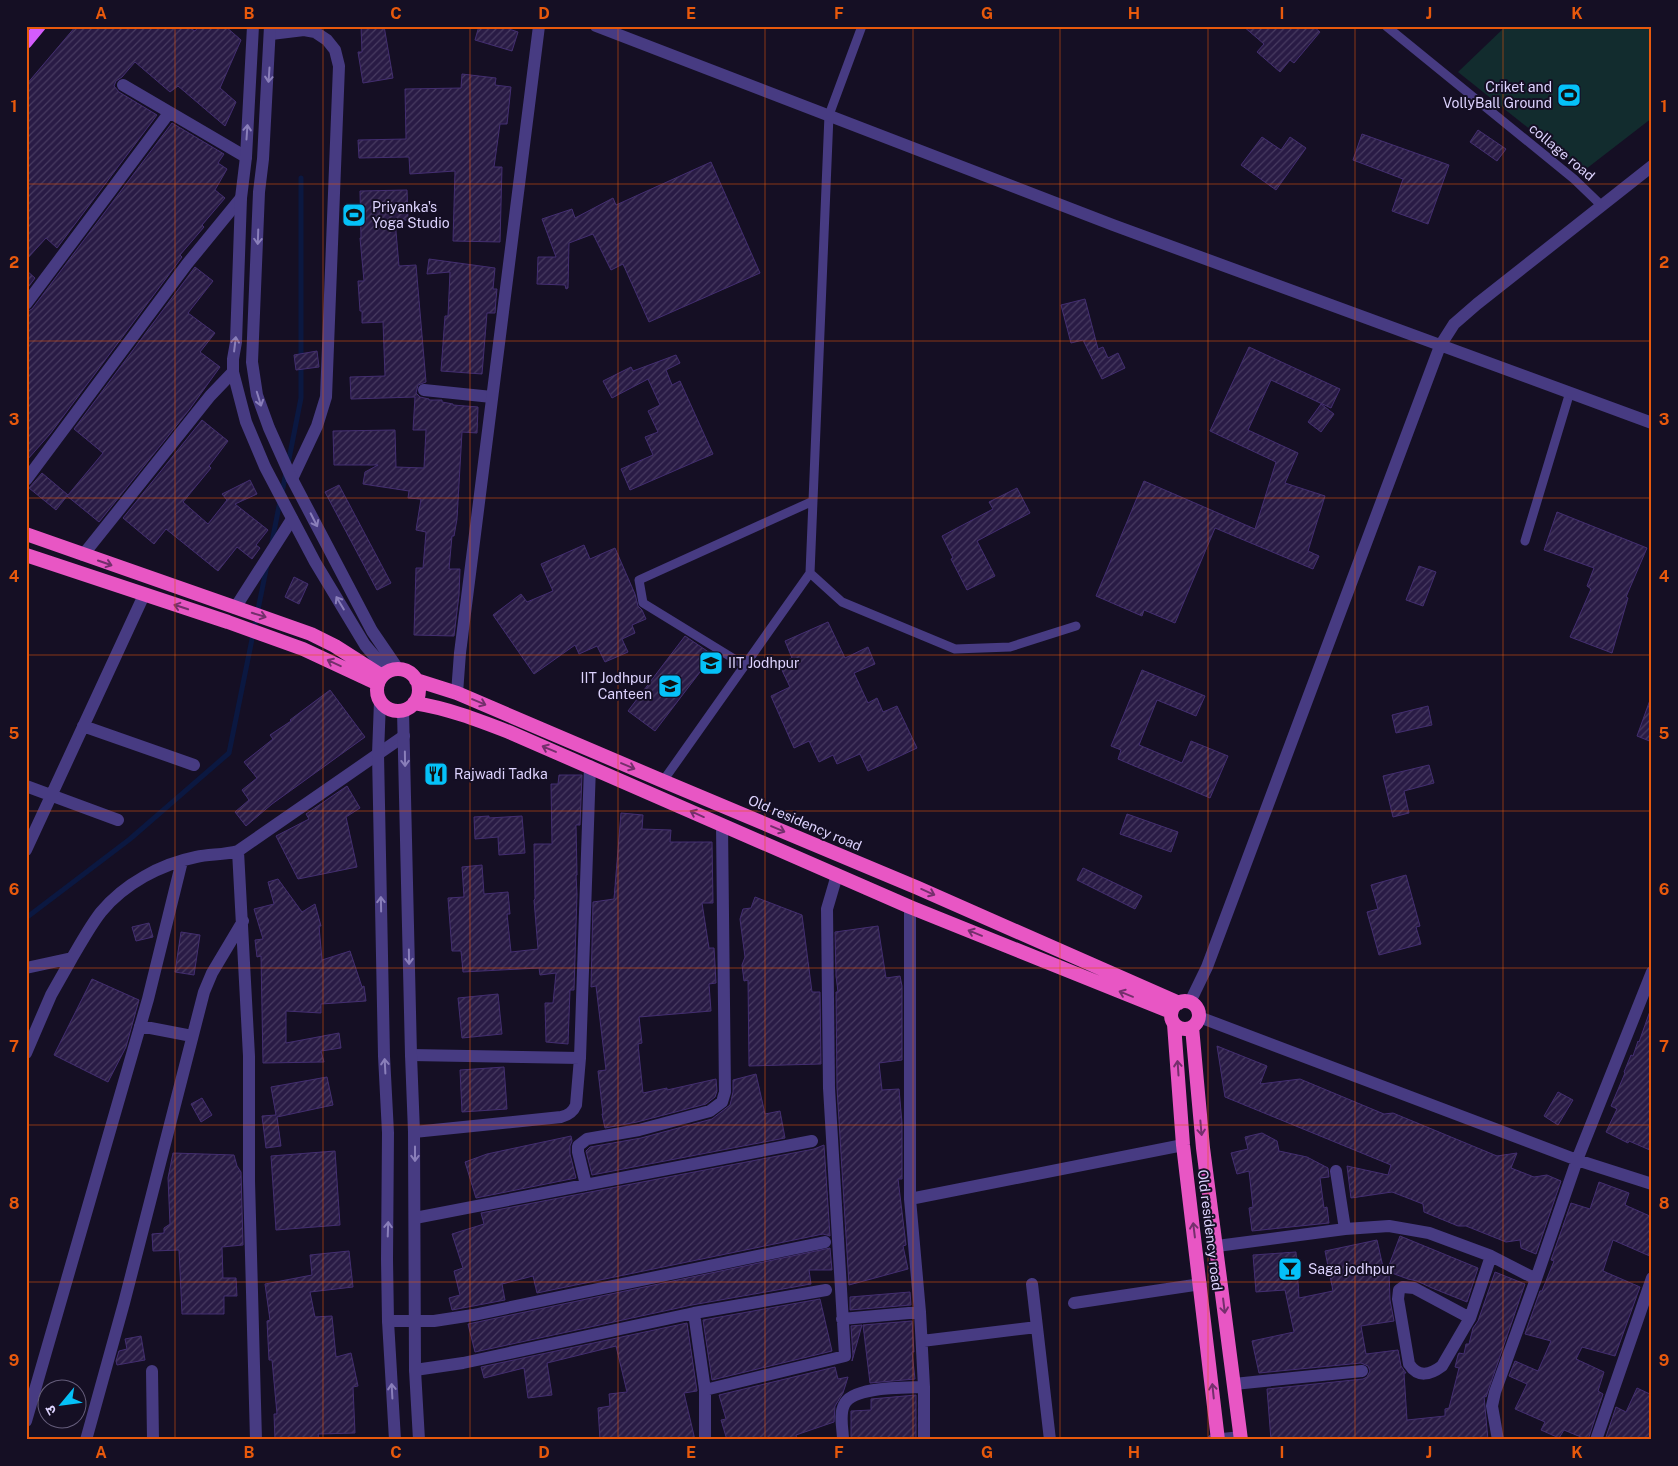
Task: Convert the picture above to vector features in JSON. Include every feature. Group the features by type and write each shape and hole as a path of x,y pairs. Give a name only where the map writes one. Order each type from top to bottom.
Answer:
{"highway":[{"path":"26,534 235,608 278,621 311,634 386,675"},
{"path":"26,555 303,649 386,675 405,670 412,674 419,688 418,696 408,707"},
{"path":"386,675 377,693 380,701 386,708 394,711 408,707 435,706 471,717 590,766 910,907 1179,1010 1195,1006 1198,1011 1195,1022 1186,1029 1180,1028 1179,1010"},
{"name":"Old residency road","path":"416,680 456,693 663,782 918,888 1179,1010 1183,1145 1218,1439"},
{"name":"Old residency road","path":"1195,1022 1203,1148 1241,1438"}],"main road":[{"path":"26,43 40,26"}],"street":[{"path":"253,26 246,157 241,198 236,342 233,372 246,422 276,489 365,645 386,675"},
{"path":"456,693 539,26"},
{"path":"596,26 1123,228 1652,423"},
{"path":"292,478 317,426 326,397 339,66 335,50 315,32 304,30 270,30 264,159 259,192 252,362 257,395 292,478 372,631 386,675"},
{"path":"123,85 246,157"},
{"path":"26,304 169,113"},
{"path":"1179,1010 1217,939 1440,346 1454,324 1477,304 1652,166"},
{"path":"26,480 187,264 241,198"},
{"path":"83,555 210,396 233,372"},
{"path":"424,390 492,397"},
{"path":"235,608 292,519"},
{"path":"26,850 144,595"},
{"path":"380,701 378,754 384,1056 388,1133 388,1321 395,1440"},
{"path":"408,707 404,736 414,1132 415,1370 418,1440"},
{"path":"83,726 194,765"},
{"path":"26,1053 51,995 72,958 100,913 118,894 170,864 197,856 234,852 289,818 404,736"},
{"path":"414,1132 567,1116 574,1111 580,1058 590,766"},
{"path":"26,786 118,820"},
{"path":"586,1185 578,1152 578,1146 581,1142 587,1139 639,1130 710,1111 722,1102 725,1092 722,824"},
{"path":"234,852 243,920 249,1056 249,1181 256,1440"},
{"path":"26,1421 144,1027 182,861"},
{"path":"705,1390 846,1356 842,1319 829,1088 827,909 837,875"},
{"path":"910,907 910,1199 922,1341 924,1440"},
{"path":"86,1440 124,1303 187,1036 212,973 243,920"},
{"path":"26,968 72,958"},
{"path":"1498,1440 1492,1406 1495,1392 1577,1160 1652,972"},
{"path":"1195,1022 1220,1027 1577,1160 1652,1184"},
{"path":"144,1027 187,1036"},
{"path":"411,1055 580,1058"},
{"path":"415,1218 812,1141"},
{"path":"910,1199 1183,1145"},
{"path":"1336,1171 1345,1229"},
{"path":"1217,1246 1345,1229 1388,1226 1429,1233 1491,1256 1536,1279"},
{"path":"388,1321 415,1321 473,1315 825,1242"},
{"path":"1470,1318 1414,1288 1403,1287 1399,1290 1398,1299 1409,1364 1413,1370 1424,1374 1442,1366 1470,1318 1491,1256"},
{"path":"1596,1440 1652,1278"},
{"path":"1032,1284 1050,1440"},
{"path":"1074,1303 1201,1284"},
{"path":"415,1370 463,1363 694,1313 826,1290"},
{"path":"842,1319 920,1312"},
{"path":"694,1313 705,1390 705,1440"},
{"path":"922,1341 1036,1327"},
{"path":"152,1371 153,1440"},
{"path":"1234,1384 1362,1371"},
{"path":"843,1440 842,1416 843,1407 847,1400 863,1392 924,1387"},
{"path":"1213,1440 1241,1438"}],"lane":[{"path":"663,782 810,573 829,115 862,26"},
{"name":"collage road","path":"1386,26 1574,179 1602,206"},
{"path":"1526,541 1570,392"},
{"path":"744,665 643,603 639,580 813,501"},
{"path":"810,573 842,602 955,649 1010,647 1076,626"}],"green space":[{"name":"Criket and VollyBall Ground","path":"1506,26 1652,26 1652,118 1586,169 1576,166 1458,72"}],"building":[{"path":"76,26 186,26 195,31 199,26 225,26 241,40 220,88 236,102 225,126 178,86 170,92 135,62 116,81 114,86 119,92 157,115 57,248 46,238 26,260 26,85"},
{"path":"361,26 384,26 393,78 363,83 358,52 362,52"},
{"path":"479,26 500,26 518,32 512,51 475,40"},
{"path":"1243,26 1313,26 1320,32 1294,63 1290,60 1280,72 1257,52 1264,44"},
{"path":"462,74 496,78 495,85 511,87 507,124 500,124 494,167 502,167 500,242 453,241 455,171 410,174 409,157 359,158 358,140 406,139 405,89 461,88"},
{"path":"172,123 224,154 218,163 227,169 215,190 225,198 202,225 204,227 180,255 182,257 50,434 27,460 29,462 26,466 26,312 32,309"},
{"path":"1478,130 1506,149 1497,161 1470,142"},
{"path":"1362,134 1449,165 1428,224 1392,211 1403,179 1353,160"},
{"path":"1262,137 1281,150 1290,137 1306,148 1276,190 1241,165"},
{"path":"711,162 760,273 649,322 623,264 611,270 593,234 569,243 568,288 566,289 565,285 537,284 538,257 556,257 542,219 572,209 575,218 613,198 616,205"},
{"path":"407,190 408,220 395,220 399,266 416,265 426,382 418,385 416,393 420,397 429,400 442,400 442,402 453,405 478,407 477,433 462,432 457,519 454,536 452,536 449,569 460,569 454,636 414,635 416,568 423,568 426,532 416,530 421,499 408,498 409,491 363,484 365,472 378,465 334,465 333,431 395,430 396,467 424,468 426,430 413,430 415,397 351,399 350,377 385,376 383,322 362,323 362,311 360,311 358,281 364,281 360,238 360,191"},
{"path":"429,259 495,268 493,289 497,289 495,313 487,313 482,374 441,371 445,316 448,316 450,272 427,274"},
{"path":"195,267 213,281 188,313 215,333 200,352 220,367 189,410 99,522 67,496 56,510 29,488 42,473 68,495 103,453 74,429"},
{"path":"26,270 35,278 26,290"},
{"path":"1085,299 1098,349 1103,347 1108,358 1118,353 1125,368 1102,379 1083,340 1071,343 1061,305"},
{"path":"1249,347 1340,389 1331,408 1271,380 1248,430 1298,453 1285,483 1325,496 1308,551 1319,556 1313,569 1215,528 1175,623 1144,610 1142,616 1096,596 1144,481 1255,529 1276,462 1210,431"},
{"path":"317,351 319,367 296,370 294,355"},
{"path":"676,355 680,363 666,370 672,385 680,381 713,454 630,490 621,469 653,455 645,437 658,432 648,411 660,405 648,379 612,398 603,381 631,367 633,371"},
{"path":"1321,404 1334,414 1321,432 1308,422"},
{"path":"202,420 228,441 209,466 211,468 183,502 208,524 227,500 222,494 250,480 257,494 235,504 268,530 256,545 260,548 252,559 237,547 218,571 166,529 154,544 123,518"},
{"path":"339,485 391,583 377,590 325,492"},
{"path":"1017,488 1030,513 977,541 995,576 967,590 942,536 993,509 989,502"},
{"path":"1557,512 1647,548 1626,597 1628,598 1612,653 1570,637 1591,589 1587,586 1594,568 1544,550"},
{"path":"584,545 590,559 615,548 635,594 638,606 646,619 632,625 635,633 622,639 628,652 605,662 597,646 579,654 575,645 534,674 493,615 521,594 527,602 553,591 541,564"},
{"path":"1419,566 1436,572 1423,606 1406,600"},
{"path":"294,577 308,584 299,604 285,597"},
{"path":"828,622 845,658 868,647 875,664 854,673 868,703 877,698 883,712 897,706 917,748 868,771 860,754 837,764 833,755 819,762 809,741 794,748 771,696 790,687 779,664 792,658 785,641"},
{"path":"685,636 713,655 655,731 628,711"},
{"path":"1142,670 1205,696 1196,716 1157,700 1139,745 1182,763 1191,741 1228,756 1210,798 1118,759 1121,750 1111,746"},
{"path":"330,690 365,737 272,804 246,826 235,812 249,800 242,790 257,778 244,762 273,739 270,735"},
{"path":"1650,700 1652,701 1652,742 1637,736"},
{"path":"1428,706 1432,725 1396,733 1392,715"},
{"path":"1429,765 1434,783 1404,791 1409,813 1393,817 1383,776"},
{"path":"559,775 582,775 580,825 576,825 577,894 574,990 570,990 568,1044 546,1042 545,1003 553,1003 556,973 540,975 539,968 463,972 461,951 452,951 448,898 464,897 462,867 482,865 484,894 508,892 510,914 507,914 511,952 538,949 534,900 534,844 552,844 551,784 558,784"},
{"path":"347,786 360,808 346,817 357,867 298,879 276,836 309,819 306,814"},
{"path":"621,813 643,815 642,829 671,830 670,842 712,842 713,903 702,903 709,948 714,948 716,983 709,984 711,1011 639,1017 642,1043 638,1044 643,1093 667,1088 667,1090 716,1079 717,1091 715,1097 706,1104 637,1122 605,1128 598,1071 606,1070 596,986 591,987 593,902 614,899"},
{"path":"1127,814 1178,832 1171,852 1120,834"},
{"path":"489,816 489,818 522,816 525,853 499,855 498,837 475,839 474,817"},
{"path":"1083,868 1142,896 1135,909 1077,880"},
{"path":"1406,875 1420,926 1416,927 1421,944 1379,955 1367,912 1378,909 1371,885"},
{"path":"278,879 302,912 315,904 321,926 319,926 322,960 350,951 362,987 364,986 366,1001 321,1004 321,1013 286,1011 286,1043 339,1033 341,1048 321,1051 324,1062 263,1063 261,956 257,957 255,940 263,939 254,909 274,904 268,882"},
{"path":"755,897 802,915 812,992 820,992 821,1064 749,1066 748,980 744,981 742,965 745,957 740,919 743,909 751,908"},
{"path":"149,923 153,937 136,941 132,927"},
{"path":"878,926 886,978 900,976 902,986 902,1060 879,1063 882,1090 899,1089 902,1123 902,1179 898,1179 906,1245 903,1246 908,1269 849,1285 837,1088 836,992 838,992 835,932"},
{"path":"181,932 200,935 194,975 175,972"},
{"path":"92,979 139,1000 126,1047 108,1082 54,1055"},
{"path":"498,994 502,1034 462,1038 458,998"},
{"path":"1650,1011 1652,1011 1652,1151 1629,1141 1628,1143 1606,1132 1617,1109 1611,1106 1631,1055 1633,1056 1639,1042"},
{"path":"1217,1046 1267,1066 1260,1084 1300,1079 1384,1114 1393,1113 1497,1156 1517,1153 1511,1168 1534,1177 1547,1175 1561,1181 1536,1254 1521,1248 1520,1240 1506,1242 1466,1226 1458,1226 1424,1212 1423,1204 1392,1192 1351,1198 1347,1166 1388,1175 1391,1165 1225,1097"},
{"path":"504,1067 507,1109 462,1112 460,1070"},
{"path":"756,1074 765,1114 780,1111 785,1138 592,1175 586,1151 590,1147 641,1138 712,1119 730,1105 733,1080"},
{"path":"327,1077 333,1105 277,1117 281,1146 266,1148 262,1116 276,1115 271,1087"},
{"path":"1558,1092 1573,1100 1558,1125 1544,1116"},
{"path":"202,1098 212,1115 201,1122 191,1104"},
{"path":"1262,1133 1277,1141 1279,1151 1307,1157 1328,1168 1329,1177 1320,1178 1324,1208 1327,1207 1329,1223 1252,1231 1249,1208 1253,1207 1249,1171 1237,1174 1231,1153 1248,1149 1245,1137"},
{"path":"571,1136 570,1154 576,1178 476,1198 465,1162 487,1154"},
{"path":"824,1145 830,1236 823,1234 537,1293 533,1276 502,1284 505,1300 452,1310 449,1298 460,1295 454,1271 463,1268 452,1234 484,1224 481,1213 814,1149"},
{"path":"335,1151 340,1225 276,1230 271,1156"},
{"path":"173,1153 234,1155 241,1172 243,1245 222,1247 223,1278 236,1278 237,1296 224,1296 224,1314 182,1314 179,1250 153,1251 152,1234 164,1233 164,1228 170,1224 168,1178"},
{"path":"1599,1182 1629,1193 1625,1205 1652,1217 1652,1257 1613,1240 1603,1271 1640,1287 1615,1356 1582,1347 1576,1359 1604,1372 1598,1391 1603,1394 1588,1440 1564,1430 1559,1438 1541,1430 1545,1422 1515,1409 1527,1384 1509,1376 1515,1361 1538,1371 1551,1341 1525,1334 1540,1291 1542,1291 1554,1261 1551,1260 1571,1203 1590,1209"},
{"path":"1400,1236 1478,1268 1467,1302 1417,1281 1389,1272 1390,1300 1394,1321 1361,1326 1366,1354 1398,1350 1401,1366 1406,1373 1404,1373 1407,1420 1445,1416 1445,1409 1449,1408 1459,1368 1455,1367 1458,1355 1459,1353 1464,1354 1466,1344 1469,1344 1473,1328 1478,1321 1495,1272 1525,1284 1486,1397 1484,1396 1488,1440 1271,1440 1267,1389 1363,1379 1367,1377 1370,1371 1368,1366 1361,1363 1259,1373 1252,1341 1294,1332 1285,1290 1256,1292 1253,1255 1296,1252 1299,1298 1333,1291 1325,1251 1377,1240 1385,1276"},
{"path":"830,1248 832,1270 809,1270 811,1284 692,1305 475,1352 468,1324"},
{"path":"349,1251 353,1287 310,1292 315,1317 332,1316 336,1357 351,1353 358,1386 353,1387 355,1433 318,1434 319,1438 275,1440 274,1414 277,1414 272,1360 269,1360 267,1321 270,1320 265,1284 312,1275 310,1255"},
{"path":"910,1292 911,1305 850,1310 850,1297"},
{"path":"820,1299 832,1351 712,1380 703,1320"},
{"path":"912,1321 914,1352 912,1352 915,1379 870,1383 863,1325"},
{"path":"687,1323 697,1391 684,1393 695,1440 600,1440 598,1408 610,1406 609,1394 627,1392 616,1346 547,1363 552,1395 528,1398 524,1368 484,1378 481,1367"},
{"path":"862,1325 852,1361 851,1326"},
{"path":"141,1336 145,1360 117,1365 116,1361 119,1351 127,1349 125,1339"},
{"path":"835,1367 838,1379 848,1377 843,1393 835,1406 834,1422 796,1435 797,1440 727,1440 721,1420 726,1419 719,1395"},
{"path":"1637,1388 1652,1395 1652,1440 1605,1440 1616,1407 1626,1412"},
{"path":"916,1395 916,1440 851,1440 851,1411 871,1410 871,1399"}],"waterway":[{"path":"288,464 301,398 301,178"},
{"path":"282,493 286,472"},
{"path":"272,542 280,501"},
{"path":"26,918 130,839 229,753 267,565"}],"place":[{"name":"Criket and VollyBall Ground","path":"1569,95"},
{"name":"Priyanka's Yoga Studio","path":"354,215"},
{"name":"IIT Jodhpur","path":"711,663"},
{"name":"IIT Jodhpur Canteen","path":"670,686"},
{"name":"Rajwadi Tadka","path":"436,774"},
{"name":"Saga jodhpur","path":"1290,1269"}]}
